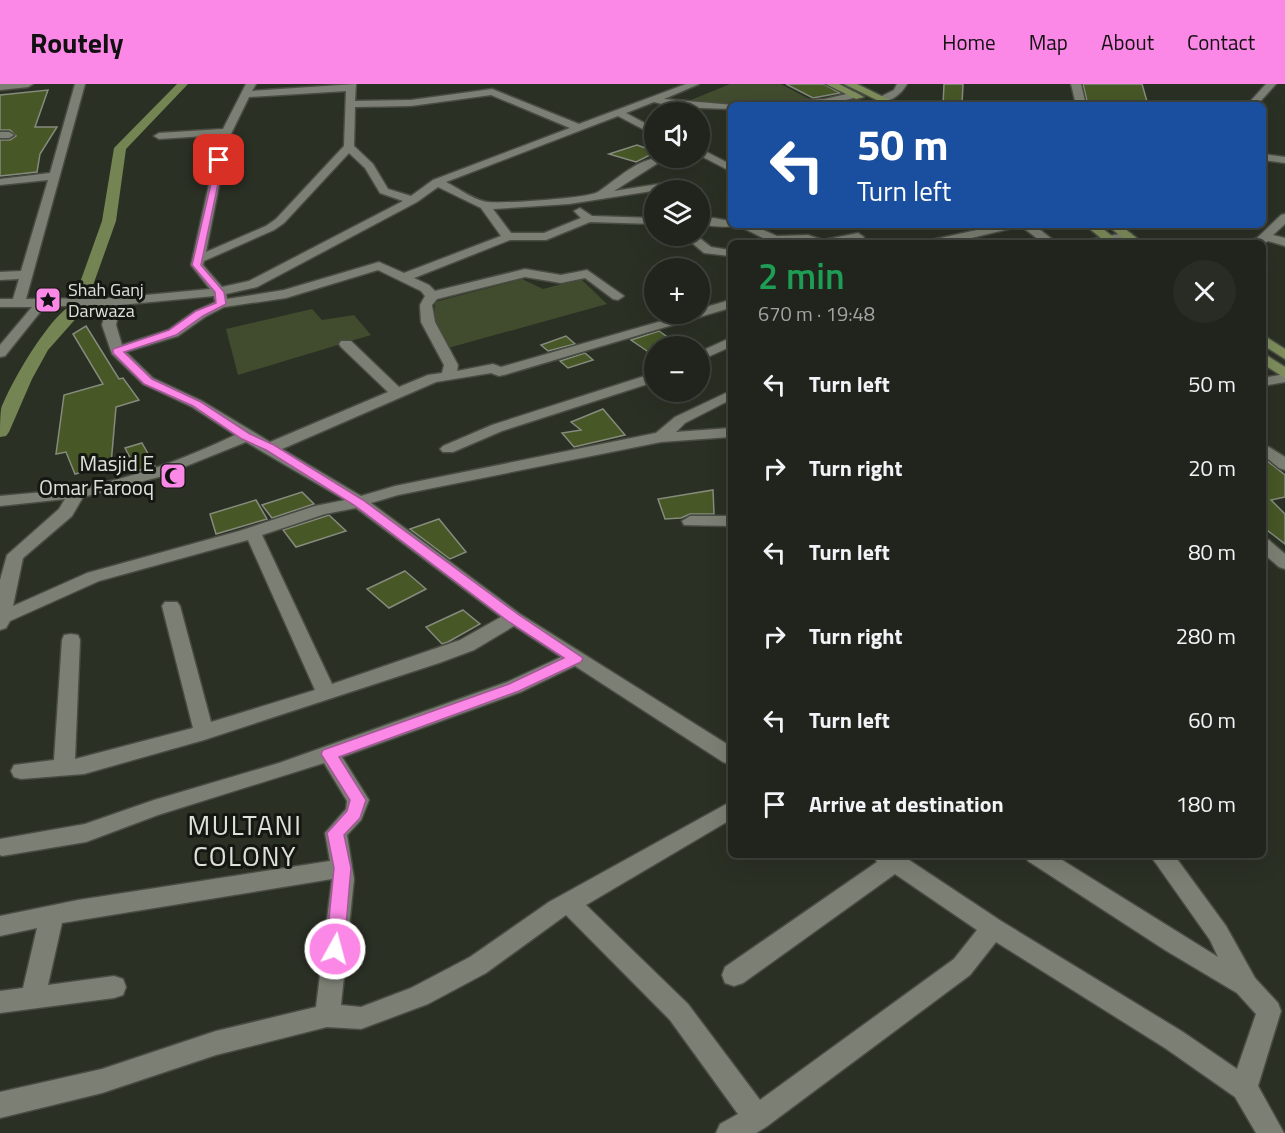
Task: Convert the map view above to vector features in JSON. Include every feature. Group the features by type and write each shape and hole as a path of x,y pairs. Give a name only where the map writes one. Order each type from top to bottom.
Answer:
{"main road":[{"path":"831,84 855,95 880,102"},
{"path":"849,84 880,102"},
{"path":"1095,228 1111,240"},
{"path":"1117,228 1132,240"},
{"path":"1266,341 1285,356"},
{"path":"1266,360 1285,376"}],"street":[{"path":"0,87 28,84"},
{"path":"19,302 80,84"},
{"path":"220,298 196,265 227,132 251,84"},
{"path":"117,351 173,333 220,298 253,284 413,200 437,182 694,84"},
{"path":"880,102 897,92 902,84"},
{"path":"1076,84 1080,102"},
{"path":"1255,102 1271,84"},
{"path":"199,259 270,228 280,221 349,147 350,86 244,94"},
{"path":"351,104 411,103 492,92 577,127"},
{"path":"825,102 855,95"},
{"path":"652,99 674,104 728,106"},
{"path":"617,112 644,127"},
{"path":"159,136 227,132"},
{"path":"349,147 369,166 384,191 413,200"},
{"path":"710,157 728,167"},
{"path":"1266,157 1285,160"},
{"path":"599,196 644,165"},
{"path":"0,182 54,176"},
{"path":"437,182 485,206 508,237"},
{"path":"485,206 569,201 644,189"},
{"path":"569,201 589,219"},
{"path":"1266,218 1282,220"},
{"path":"405,277 508,237 546,236 589,219 644,221"},
{"path":"1262,240 1282,220"},
{"path":"710,221 728,224"},
{"path":"749,228 775,240 811,240"},
{"path":"957,228 968,236"},
{"path":"949,240 1003,228"},
{"path":"1030,228 1047,240"},
{"path":"837,240 857,235"},
{"path":"1265,237 1285,242"},
{"path":"703,246 708,250 728,253"},
{"path":"0,303 114,302 286,294 379,266 425,288 432,296"},
{"path":"449,375 451,365 428,322 426,305 432,296 530,273 561,279 587,274 618,296"},
{"path":"0,276 26,275"},
{"path":"0,352 34,314 42,301"},
{"path":"114,302 109,325 117,351 148,381 197,404 246,436 359,502 514,618 728,755"},
{"path":"710,310 728,305"},
{"path":"270,448 434,378 493,368 499,372 662,324"},
{"path":"710,352 728,343"},
{"path":"346,344 397,393"},
{"path":"1266,381 1285,376"},
{"path":"448,449 497,428 598,397 644,380"},
{"path":"661,437 680,420 728,396"},
{"path":"1,621 93,577 394,491 661,437 728,433"},
{"path":"0,501 77,492 140,478 209,454 246,436"},
{"path":"1266,453 1269,452 1285,465"},
{"path":"1,621 12,564 16,555 66,512 77,492"},
{"path":"690,521 728,521"},
{"path":"254,532 326,692"},
{"path":"1266,547 1285,563"},
{"path":"171,606 204,733"},
{"path":"21,771 84,765 204,733 467,645 514,618"},
{"path":"64,768 71,640"},
{"path":"2,847 86,833 154,808 329,754 514,687 576,658"},
{"path":"327,1016 343,868 336,833 354,814 358,800 329,754"},
{"path":"0,1105 102,1081 216,1042 327,1016 361,1018 418,996 478,965 569,903 728,811"},
{"path":"1041,858 1163,937 1246,986 1277,1009 1244,1088"},
{"path":"1163,858 1218,933 1246,986"},
{"path":"734,975 889,859 1174,1040 1244,1088 1271,1133"},
{"path":"0,926 52,915 343,868"},
{"path":"569,903 679,1012 757,1118"},
{"path":"33,998 52,915"},
{"path":"729,1133 757,1118 962,967 993,927"},
{"path":"0,1002 114,987"}],"green space":[{"path":"730,84 781,84 813,101 728,102 686,102"},
{"path":"522,279 543,289 581,279 607,304 448,348 434,321 435,302"},
{"path":"312,309 322,320 354,315 371,335 238,375 226,329"}],"building":[{"path":"786,84 824,84 840,93 813,98"},
{"path":"944,84 963,84 962,102 943,102"},
{"path":"1083,84 1142,84 1147,102 1102,102 1087,101"},
{"path":"48,90 35,127 57,127 40,154 37,172 0,176 0,140 10,140 16,136 10,130 0,130 0,95"},
{"path":"637,145 644,147 644,158 636,162 609,154"},
{"path":"86,326 119,379 123,378 139,400 116,407 111,464 75,474 66,452 56,454 64,395 103,384 73,334"},
{"path":"659,331 666,336 644,336 644,349 631,340"},
{"path":"566,336 575,344 548,351 541,345"},
{"path":"585,353 593,360 568,368 560,361"},
{"path":"603,409 625,435 574,447 562,433 581,430 571,422"},
{"path":"142,443 155,466 137,471 125,448"},
{"path":"1266,460 1285,475 1285,497 1271,500 1285,514 1285,544 1266,529"},
{"path":"713,490 714,514 690,514 681,518 665,519 658,499"},
{"path":"302,492 314,504 272,518 262,505"},
{"path":"256,500 267,519 216,534 210,514"},
{"path":"329,515 346,531 296,547 283,530"},
{"path":"439,519 466,552 450,559 410,529"},
{"path":"405,571 426,589 389,608 367,589"},
{"path":"463,610 480,624 448,642 442,644 426,627"}],"waterway":[{"path":"84,291 109,221 120,148 183,84"},
{"path":"0,432 24,379 41,349 64,320 79,306"}],"place":[{"name":"Shah Ganj Darwaza","path":"48,300"},
{"name":"Masjid E Omar Farooq","path":"173,476"}],"district":[{"name":"MULTANI COLONY","path":"245,842"}],"route":[{"path":"219,160 196,265 219,292 221,304 200,314 173,333 117,351 148,381 197,404 246,436 359,502 514,618 576,658 514,687 420,723 329,754 358,800 354,814 336,833 343,879 335,949"}]}
